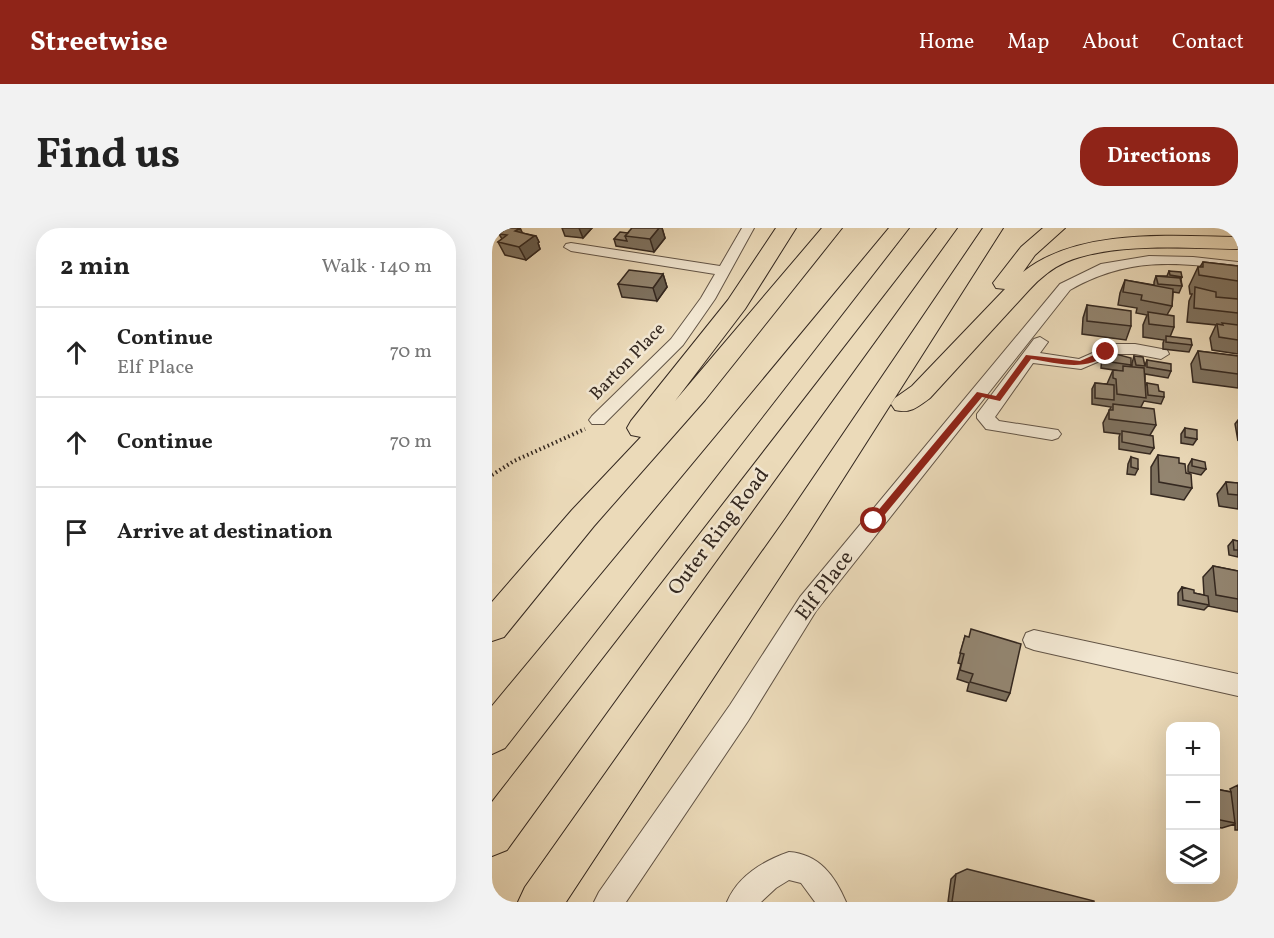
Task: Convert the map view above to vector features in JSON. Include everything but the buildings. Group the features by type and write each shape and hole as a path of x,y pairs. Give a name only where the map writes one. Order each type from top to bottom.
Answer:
{"highway":[{"path":"492,626 583,518 696,394 832,228"},
{"path":"492,735 899,228"},
{"name":"Outer Ring Road","path":"492,835 947,228"},
{"path":"540,902 797,526 993,228"},
{"path":"797,526 904,404 1028,251 1054,228"},
{"path":"1200,228 1235,228"},
{"path":"583,518 604,477 737,304 786,232"},
{"path":"904,404 921,392 1033,274 1058,258 1088,249 1131,243 1238,243"}],"street":[{"name":"Barton Place","path":"598,420 677,342 708,299 748,228"},
{"path":"572,247 724,271"},
{"name":"Elf Place","path":"609,902 739,713 808,604 942,438 989,397 1055,298 1065,287 1089,272 1127,261 1153,259 1238,266"},
{"path":"1040,342 1029,357 989,397 986,418 992,425 1052,434"},
{"path":"1029,357 1081,363 1113,349 1135,349 1161,354"},
{"path":"1034,640 1238,685"},
{"path":"742,902 754,887 774,870 787,866 804,868 817,876 831,902"}],"path":[{"name":"Barton Place","path":"492,475 516,461 570,438 598,420"}],"route":[{"path":"874,521 980,394 997,399 1029,357 1081,363 1097,358 1106,352"}]}
